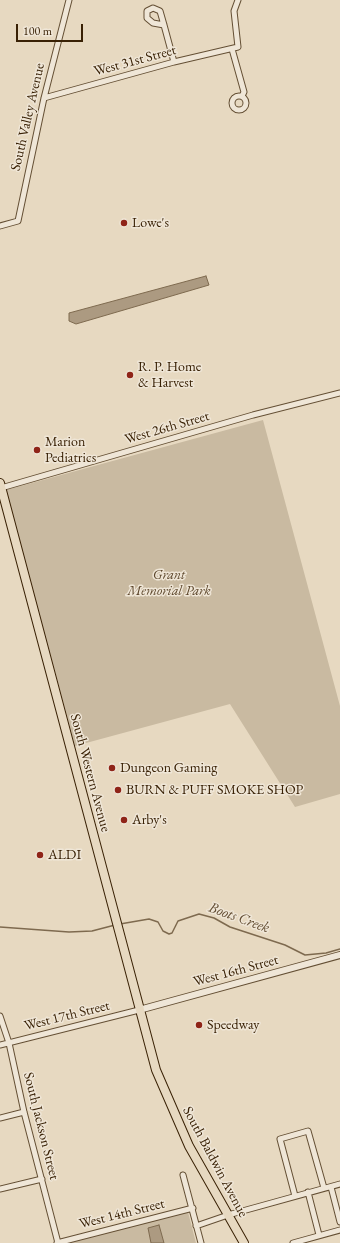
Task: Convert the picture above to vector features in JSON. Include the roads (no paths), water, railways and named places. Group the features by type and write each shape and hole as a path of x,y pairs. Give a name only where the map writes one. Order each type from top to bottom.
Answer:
{"highway":[{"name":"South Western Avenue","path":"0,486 156,1070"},
{"name":"South Baldwin Avenue","path":"156,1070 189,1146 244,1243"}],"street":[{"name":"South Valley Avenue","path":"0,226 18,221 44,98 69,0"},
{"path":"238,0 234,11 238,47 232,49 244,92 242,96"},
{"path":"164,25 174,62"},
{"name":"West 31st Street","path":"44,98 174,62 232,49"},
{"name":"West 26th Street","path":"0,486 253,415 340,393"},
{"name":"West 16th Street","path":"139,1010 340,955"},
{"name":"West 17th Street","path":"0,1045 139,1010"},
{"name":"South Jackson Street","path":"0,1016 9,1043 24,1112 58,1243"},
{"path":"0,1118 24,1112"},
{"path":"295,1196 280,1139 308,1131 324,1188"},
{"path":"183,1175 193,1208 201,1243"},
{"path":"0,1189 42,1179"},
{"path":"196,1226 228,1215 340,1184"},
{"path":"331,1187 340,1222"},
{"path":"308,1192 319,1235"},
{"name":"West 14th Street","path":"58,1243 193,1208"},
{"path":"293,1243 340,1230"}],"waterway":[{"name":"Boots Creek","path":"120,924 149,919 158,922 163,931 169,934 172,933 178,921 199,914 214,918 230,927 285,945 305,955 326,953 340,949"},
{"name":"Boots Creek","path":"0,927 69,932 92,931 115,925"}],"place":[{"name":"Lowe's","path":"124,223"},
{"name":"R. P. Home & Harvest","path":"130,375"},
{"name":"Marion Pediatrics","path":"37,450"},
{"name":"Dungeon Gaming","path":"112,768"},
{"name":"BURN & PUFF SMOKE SHOP","path":"118,790"},
{"name":"Arby's","path":"124,820"},
{"name":"ALDI","path":"40,855"},
{"name":"Speedway","path":"199,1025"}],"park label":[{"name":"Grant Memorial Park","path":"169,584"}]}
